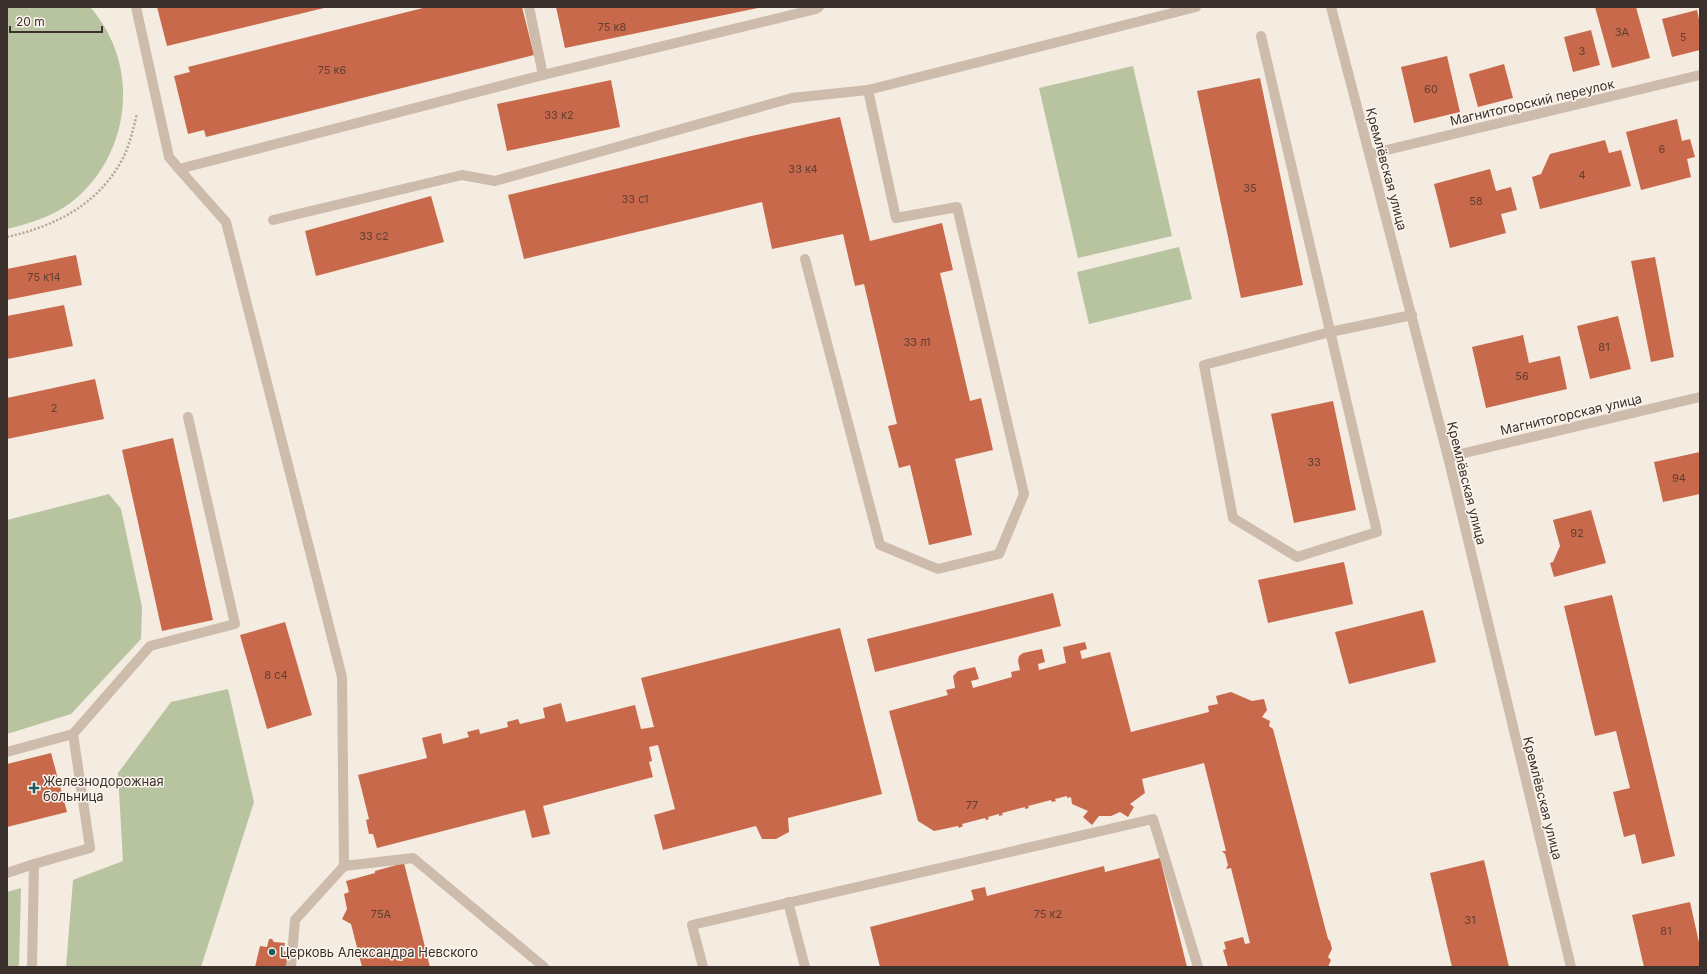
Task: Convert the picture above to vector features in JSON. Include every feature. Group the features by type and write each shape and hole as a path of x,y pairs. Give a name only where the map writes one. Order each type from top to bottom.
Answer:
{"street":[{"path":"136,7 169,157 226,222 342,677 344,866"},
{"path":"529,7 543,75"},
{"path":"179,169 543,75 816,10 819,7"},
{"path":"273,220 462,175 495,181 792,98 868,90 1196,7"},
{"name":"Кремлёвская улица","path":"1331,7 1448,457 1570,967"},
{"path":"1261,36 1330,332 1377,532 1297,558 1233,518 1204,364 1330,332 1412,315"},
{"name":"Магнитогорский переулок","path":"1370,154 1700,75"},
{"path":"805,259 880,545 938,569 999,554 1024,494 957,207 896,218 868,90"},
{"name":"Магнитогорская улица","path":"1448,457 1700,397"},
{"path":"7,752 73,734 150,646 235,624 188,417"},
{"path":"7,873 90,848 73,734"},
{"path":"703,967 692,925 1154,819 1198,967"},
{"path":"291,967 295,920 344,866 412,858 544,967"},
{"path":"32,967 34,864"},
{"path":"788,902 805,967"}],"path":[{"path":"7,237 49,225 72,213 92,198 109,180 123,158 132,135 138,110"}],"green space":[{"path":"7,7 90,7 107,30 117,56 123,83 122,110 117,137 106,162 90,184 69,204 55,213 7,229"},
{"path":"1133,66 1172,236 1078,258 1039,88"},
{"path":"1179,247 1192,299 1089,324 1077,272"},
{"path":"109,494 121,509 142,607 141,639 71,714 7,734 7,520"},
{"path":"228,689 254,802 201,967 66,967 73,880 123,861 118,773 171,702"},
{"path":"21,888 19,967 7,967 7,892"}],"building":[{"path":"157,7 324,7 324,8 167,46"},
{"path":"427,7 522,7 534,55 206,137 204,130 188,134 174,76 190,72 188,67"},
{"path":"556,7 758,7 758,8 565,48"},
{"path":"1595,7 1636,7 1650,58 1612,68"},
{"path":"1697,10 1700,24 1700,50 1672,57 1662,19"},
{"path":"1591,30 1600,65 1573,72 1564,37"},
{"path":"1447,56 1460,112 1414,123 1401,67"},
{"path":"1504,64 1513,98 1478,107 1469,74"},
{"path":"1260,78 1303,285 1241,298 1197,91"},
{"path":"611,80 620,127 507,151 497,104"},
{"path":"840,117 870,241 942,223 953,270 940,273 970,401 981,398 993,450 955,459 972,535 929,545 910,465 899,468 888,426 897,424 864,284 855,286 843,234 772,249 762,202 524,259 508,195 747,137"},
{"path":"1677,119 1682,141 1690,139 1695,157 1687,159 1691,177 1641,190 1626,132"},
{"path":"1605,140 1609,153 1621,150 1631,186 1540,209 1532,177 1541,174 1550,154"},
{"path":"1490,169 1496,191 1511,187 1517,210 1501,214 1506,233 1450,248 1434,184"},
{"path":"431,196 444,242 316,276 305,231"},
{"path":"76,255 82,285 7,300 7,269"},
{"path":"1655,257 1674,357 1651,362 1631,261"},
{"path":"64,305 73,346 7,359 7,316"},
{"path":"1618,316 1631,369 1590,379 1577,326"},
{"path":"1523,335 1529,363 1560,356 1567,389 1486,408 1472,347"},
{"path":"95,379 104,419 7,439 7,398"},
{"path":"1333,401 1356,510 1294,523 1271,414"},
{"path":"173,438 213,620 162,631 122,450"},
{"path":"1700,452 1700,494 1663,502 1654,462"},
{"path":"1591,510 1606,563 1554,577 1550,563 1553,562 1560,546 1553,520"},
{"path":"1344,562 1353,604 1268,623 1258,580"},
{"path":"1053,593 1061,626 875,672 867,639"},
{"path":"1612,595 1675,856 1642,864 1635,834 1624,837 1613,792 1630,788 1616,731 1595,736 1564,606"},
{"path":"1423,610 1436,662 1349,684 1335,632"},
{"path":"285,622 312,715 267,729 240,635"},
{"path":"840,628 882,794 788,818 789,832 776,839 762,839 756,826 663,850 654,815 675,809 658,745 649,747 652,761 649,762 653,777 543,806 550,834 532,838 525,810 377,848 373,834 369,834 366,820 369,819 358,775 427,758 422,738 441,733 443,744 469,737 467,732 479,729 480,734 508,727 507,722 518,719 520,724 545,718 543,708 561,703 566,722 635,705 641,729 654,727 641,678"},
{"path":"1085,642 1087,649 1080,651 1082,659 1110,652 1131,732 1209,712 1208,706 1218,704 1216,696 1231,692 1252,701 1264,699 1267,710 1262,717 1270,721 1269,726 1273,729 1328,939 1332,949 1328,957 1331,960 1328,967 1228,967 1223,950 1226,949 1224,942 1243,937 1245,944 1250,943 1231,868 1226,869 1228,865 1225,854 1222,851 1226,851 1204,763 1142,779 1145,793 1130,804 1134,807 1128,817 1120,812 1111,816 1099,816 1092,825 1083,817 1088,811 1072,804 1071,797 1067,798 1067,796 1055,799 1056,801 1052,802 1051,800 1028,806 1029,808 1025,809 1025,807 1002,813 1003,815 999,816 999,814 988,817 989,819 986,820 985,818 962,824 963,826 959,828 958,826 934,831 918,821 889,711 948,695 946,690 955,688 953,676 958,671 975,667 979,679 971,681 973,688 1012,677 1011,672 1020,670 1018,661 1019,656 1023,653 1042,649 1045,662 1038,664 1039,670 1066,663 1063,647"},
{"name":"Железнодорожная больница","path":"51,753 67,812 7,827 7,764"},
{"path":"1160,858 1187,967 880,967 870,927 974,900 971,890 985,887 987,896 1104,866 1105,872"},
{"path":"1484,860 1509,967 1452,967 1430,873"},
{"path":"404,863 430,967 362,967 351,924 342,919 347,909 344,894 349,892 346,881"},
{"path":"1690,902 1700,947 1700,967 1644,967 1632,915"},
{"name":"Церковь Александра Невского","path":"269,939 272,939 274,942 285,943 283,951 290,953 286,967 255,967 260,946 267,947"}],"place":[{"name":"Железнодорожная больница","path":"34,788"},
{"name":"Церковь Александра Невского","path":"272,952"}]}
